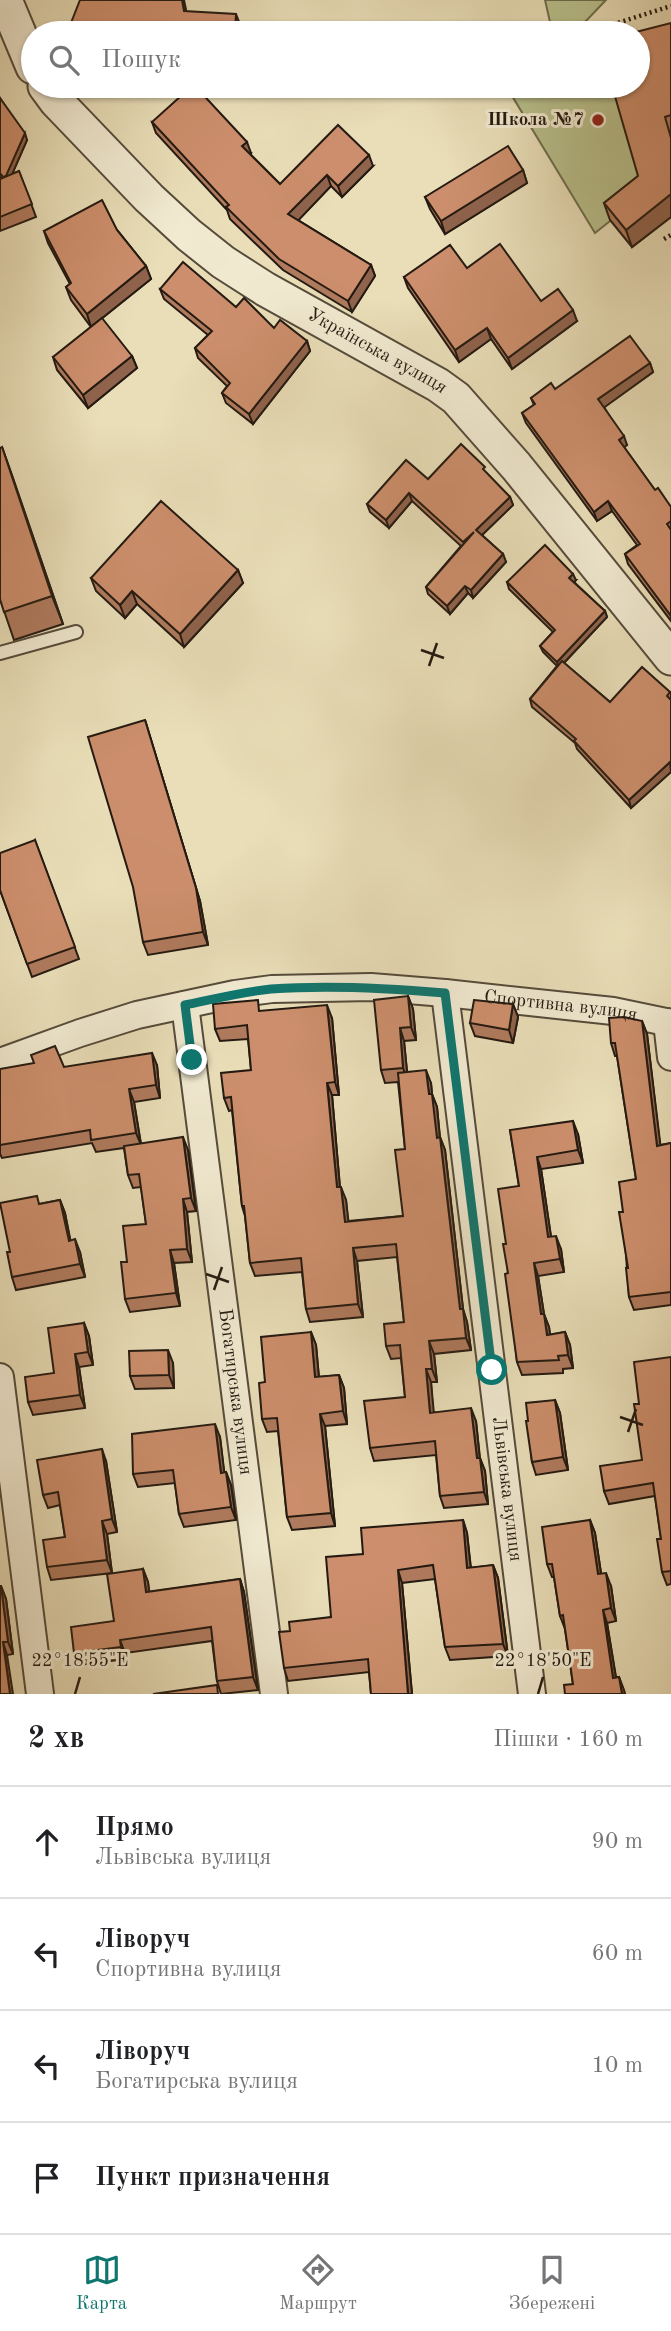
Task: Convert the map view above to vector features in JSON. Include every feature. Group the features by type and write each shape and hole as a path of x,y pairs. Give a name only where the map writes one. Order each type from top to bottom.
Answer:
{"street":[{"path":"0,5 6,0 21,37"},
{"name":"Українська вулиця","path":"54,98 149,198 223,262 265,289 438,385 456,398 516,466 671,658"},
{"name":"Спортивна вулиця","path":"0,1062 136,1015 272,989 371,988 445,993 613,1011 669,1023"},
{"name":"Львівська вулиця","path":"445,993 532,1694"},
{"name":"Богатирська вулиця","path":"185,1005 274,1694"},
{"path":"669,1023 671,1057"},
{"path":"0,1377 40,1694"}],"lane":[{"path":"0,653 76,632"}],"path":[{"path":"624,21 671,6 670,0"},
{"path":"664,239 671,234"}],"green space":[{"path":"545,0 606,0 586,21 550,21"},
{"path":"513,98 617,98 644,194 595,233"}],"building":[{"path":"80,0 182,0 184,11 236,14 236,21 72,21"},
{"path":"671,23 671,115 665,117 671,138 671,194 626,230 604,203 638,176 615,98 650,98 650,28"},
{"path":"0,98 25,133 6,176 3,177 0,173"},
{"path":"179,98 206,98 247,142 242,146 280,184 338,125 369,155 338,186 327,175 288,214 371,265 348,301 279,259 226,207 229,205 152,122"},
{"path":"508,146 523,170 441,221 425,197"},
{"path":"19,171 32,204 0,217 0,179"},
{"path":"102,200 117,230 146,266 87,314 66,287 71,283 44,231"},
{"path":"500,244 541,301 558,289 573,310 508,358 487,328 455,350 404,277 450,245 467,268"},
{"path":"183,262 236,307 244,298 274,328 280,320 307,341 249,414 222,393 230,383 195,348 212,331 160,289"},
{"path":"102,318 132,356 83,395 53,357"},
{"path":"630,336 650,363 598,399 624,436 619,440 655,490 658,488 671,507 671,521 667,524 671,530 671,616 625,554 640,544 608,501 594,512 522,413 535,404 531,398 551,383 555,389"},
{"path":"461,444 510,497 476,530 503,554 471,590 465,586 447,606 426,587 474,532 463,542 409,493 386,520 367,504 406,460 428,479"},
{"path":"2,447 52,596 4,612 0,599"},
{"path":"161,501 238,570 180,634 132,591 120,605 91,578"},
{"path":"545,545 573,574 569,578 605,611 557,662 540,646 555,630 507,582"},
{"path":"562,661 610,702 642,667 670,692 667,696 671,700 671,763 629,800 574,741 576,739 530,699"},
{"path":"145,720 196,888 203,932 143,942 133,887 88,737"},
{"path":"35,840 75,947 27,964 0,890 0,853"},
{"path":"408,996 411,1027 400,1028 403,1068 381,1070 374,1000"},
{"path":"258,1000 259,1011 327,1005 335,1082 327,1083 337,1187 341,1187 345,1222 403,1216 395,1150 405,1149 398,1073 426,1070 437,1138 440,1137 460,1309 463,1309 466,1338 429,1341 432,1369 426,1369 430,1413 471,1408 484,1492 440,1496 435,1441 370,1448 364,1401 405,1397 400,1345 386,1346 384,1324 404,1322 396,1244 353,1248 358,1304 306,1309 301,1258 250,1263 231,1097 224,1098 221,1073 251,1070 247,1025 215,1029 213,1004"},
{"path":"474,1000 513,1004 509,1030 470,1023"},
{"path":"624,1017 642,1021 657,1146 671,1143 671,1292 629,1297 628,1268 619,1212 623,1212 619,1182 636,1179 615,1043 611,1043 609,1018"},
{"path":"55,1046 64,1067 152,1053 156,1085 129,1089 136,1133 91,1140 90,1130 0,1145 0,1069 34,1063 31,1055"},
{"path":"573,1121 578,1150 537,1157 548,1237 556,1236 560,1259 534,1263 541,1314 544,1314 547,1335 565,1332 568,1355 558,1356 559,1360 517,1362 505,1274 508,1273 503,1244 506,1244 498,1189 519,1186 510,1130"},
{"path":"183,1137 191,1198 183,1199 187,1249 170,1250 176,1293 125,1299 121,1262 127,1262 123,1226 146,1224 139,1174 128,1175 124,1146"},
{"path":"37,1196 39,1204 60,1200 69,1241 75,1239 80,1264 12,1277 0,1203"},
{"path":"84,1323 88,1352 75,1354 80,1395 28,1402 25,1377 54,1373 48,1328"},
{"path":"311,1332 315,1377 339,1375 343,1411 320,1414 331,1513 287,1517 277,1418 262,1419 259,1383 265,1382 261,1337"},
{"path":"168,1350 169,1375 130,1376 129,1351"},
{"path":"671,1357 671,1571 662,1572 657,1539 661,1539 653,1483 604,1491 600,1466 642,1460 634,1404 639,1404 634,1362"},
{"path":"555,1400 563,1457 532,1462 526,1403"},
{"path":"215,1424 221,1473 226,1472 231,1507 179,1514 173,1470 133,1474 132,1434"},
{"path":"102,1449 112,1519 102,1521 107,1560 47,1567 43,1540 65,1537 58,1492 43,1495 37,1460"},
{"path":"463,1520 467,1568 493,1565 503,1644 445,1647 433,1565 398,1570 408,1694 371,1694 368,1659 284,1668 279,1632 290,1631 289,1622 331,1617 326,1557 363,1554 361,1528"},
{"path":"590,1520 598,1574 606,1573 611,1608 603,1610 613,1678 619,1677 622,1694 565,1694 564,1685 573,1684 563,1615 560,1616 552,1564 547,1564 542,1527"},
{"path":"143,1569 146,1592 240,1579 253,1677 217,1681 211,1627 120,1640 121,1647 74,1653 71,1627 114,1621 107,1574"},
{"path":"0,1586 8,1642 3,1642 10,1694 0,1694"},
{"path":"217,1685 218,1694 153,1694"}],"place":[{"name":"Школа №7","path":"598,120"}],"route":[{"path":"192,1060 185,1005 272,989 371,988 445,993 492,1370"}]}
